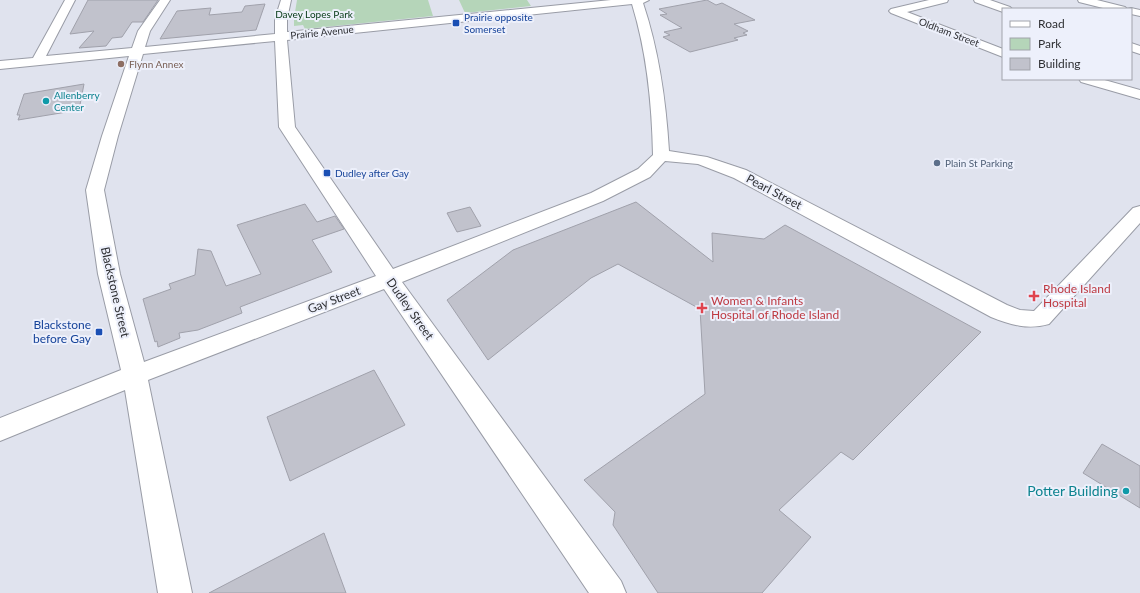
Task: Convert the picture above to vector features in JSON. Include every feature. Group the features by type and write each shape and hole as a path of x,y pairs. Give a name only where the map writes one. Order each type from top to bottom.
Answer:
{"street":[{"path":"37,62 70,0"},
{"name":"Blackstone Street","path":"165,0 144,31 102,159 95,190 109,274 135,376 175,593"},
{"name":"Dudley Street","path":"286,0 281,19 281,36 287,127 389,279 609,593"},
{"path":"639,0 644,20 660,115 661,156"},
{"name":"Prairie Avenue","path":"0,65 639,0"},
{"name":"Oldham Street","path":"943,0 895,11 1002,52"},
{"path":"979,0 1003,8"},
{"path":"1083,0 1117,8"},
{"path":"1089,80 1140,95"},
{"name":"Pearl Street","path":"661,156 676,155 701,159 740,174 999,311 1023,320 1041,318 1140,212"},
{"name":"Gay Street","path":"0,430 135,376 389,279 597,197 644,173 661,156"}],"green space":[{"name":"Davey Lopes Park","path":"297,0 428,0 433,16 305,29 303,25 294,26"},
{"path":"459,0 527,0 531,6 465,13"}],"building":[{"path":"88,0 158,0 143,22 132,22 122,37 112,38 106,46 79,48 94,31 70,34"},
{"path":"707,0 716,5 722,3 755,20 734,24 748,31 743,33 747,35 734,38 738,40 690,52 663,37 670,35 664,32 682,28 660,15 667,14 659,9"},
{"path":"265,4 256,30 160,39 177,11 211,8 209,15 242,12 245,6"},
{"name":"Allenberry Center","path":"84,84 79,110 18,120 20,115 17,115 24,94"},
{"path":"636,202 713,262 712,233 764,239 785,225 981,332 853,460 841,452 779,510 811,537 762,593 658,593 613,525 615,512 584,480 705,394 700,309 618,264 591,278 488,360 447,300 513,250"},
{"path":"305,204 317,222 335,216 344,229 312,240 332,272 240,307 242,313 198,330 179,333 180,338 158,347 157,341 155,342 143,299 171,289 169,284 195,275 198,249 211,251 226,286 261,274 237,225"},
{"path":"470,207 481,226 457,232 447,213"},
{"path":"374,370 405,425 290,481 267,417"},
{"name":"Potter Building","path":"1102,444 1140,466 1140,508 1083,473"},
{"path":"324,533 346,593 209,593"}],"place":[{"name":"Prairie opposite Somerset","path":"456,23"},
{"name":"Flynn Annex","path":"121,64"},
{"name":"Allenberry Center","path":"46,101"},
{"name":"Plain St Parking","path":"937,163"},
{"name":"Dudley after Gay","path":"327,173"},
{"name":"Rhode Island Hospital","path":"1034,296"},
{"name":"Women & Infants Hospital of Rhode Island","path":"702,308"},
{"name":"Blackstone before Gay","path":"99,332"},
{"name":"Potter Building","path":"1126,491"}]}
